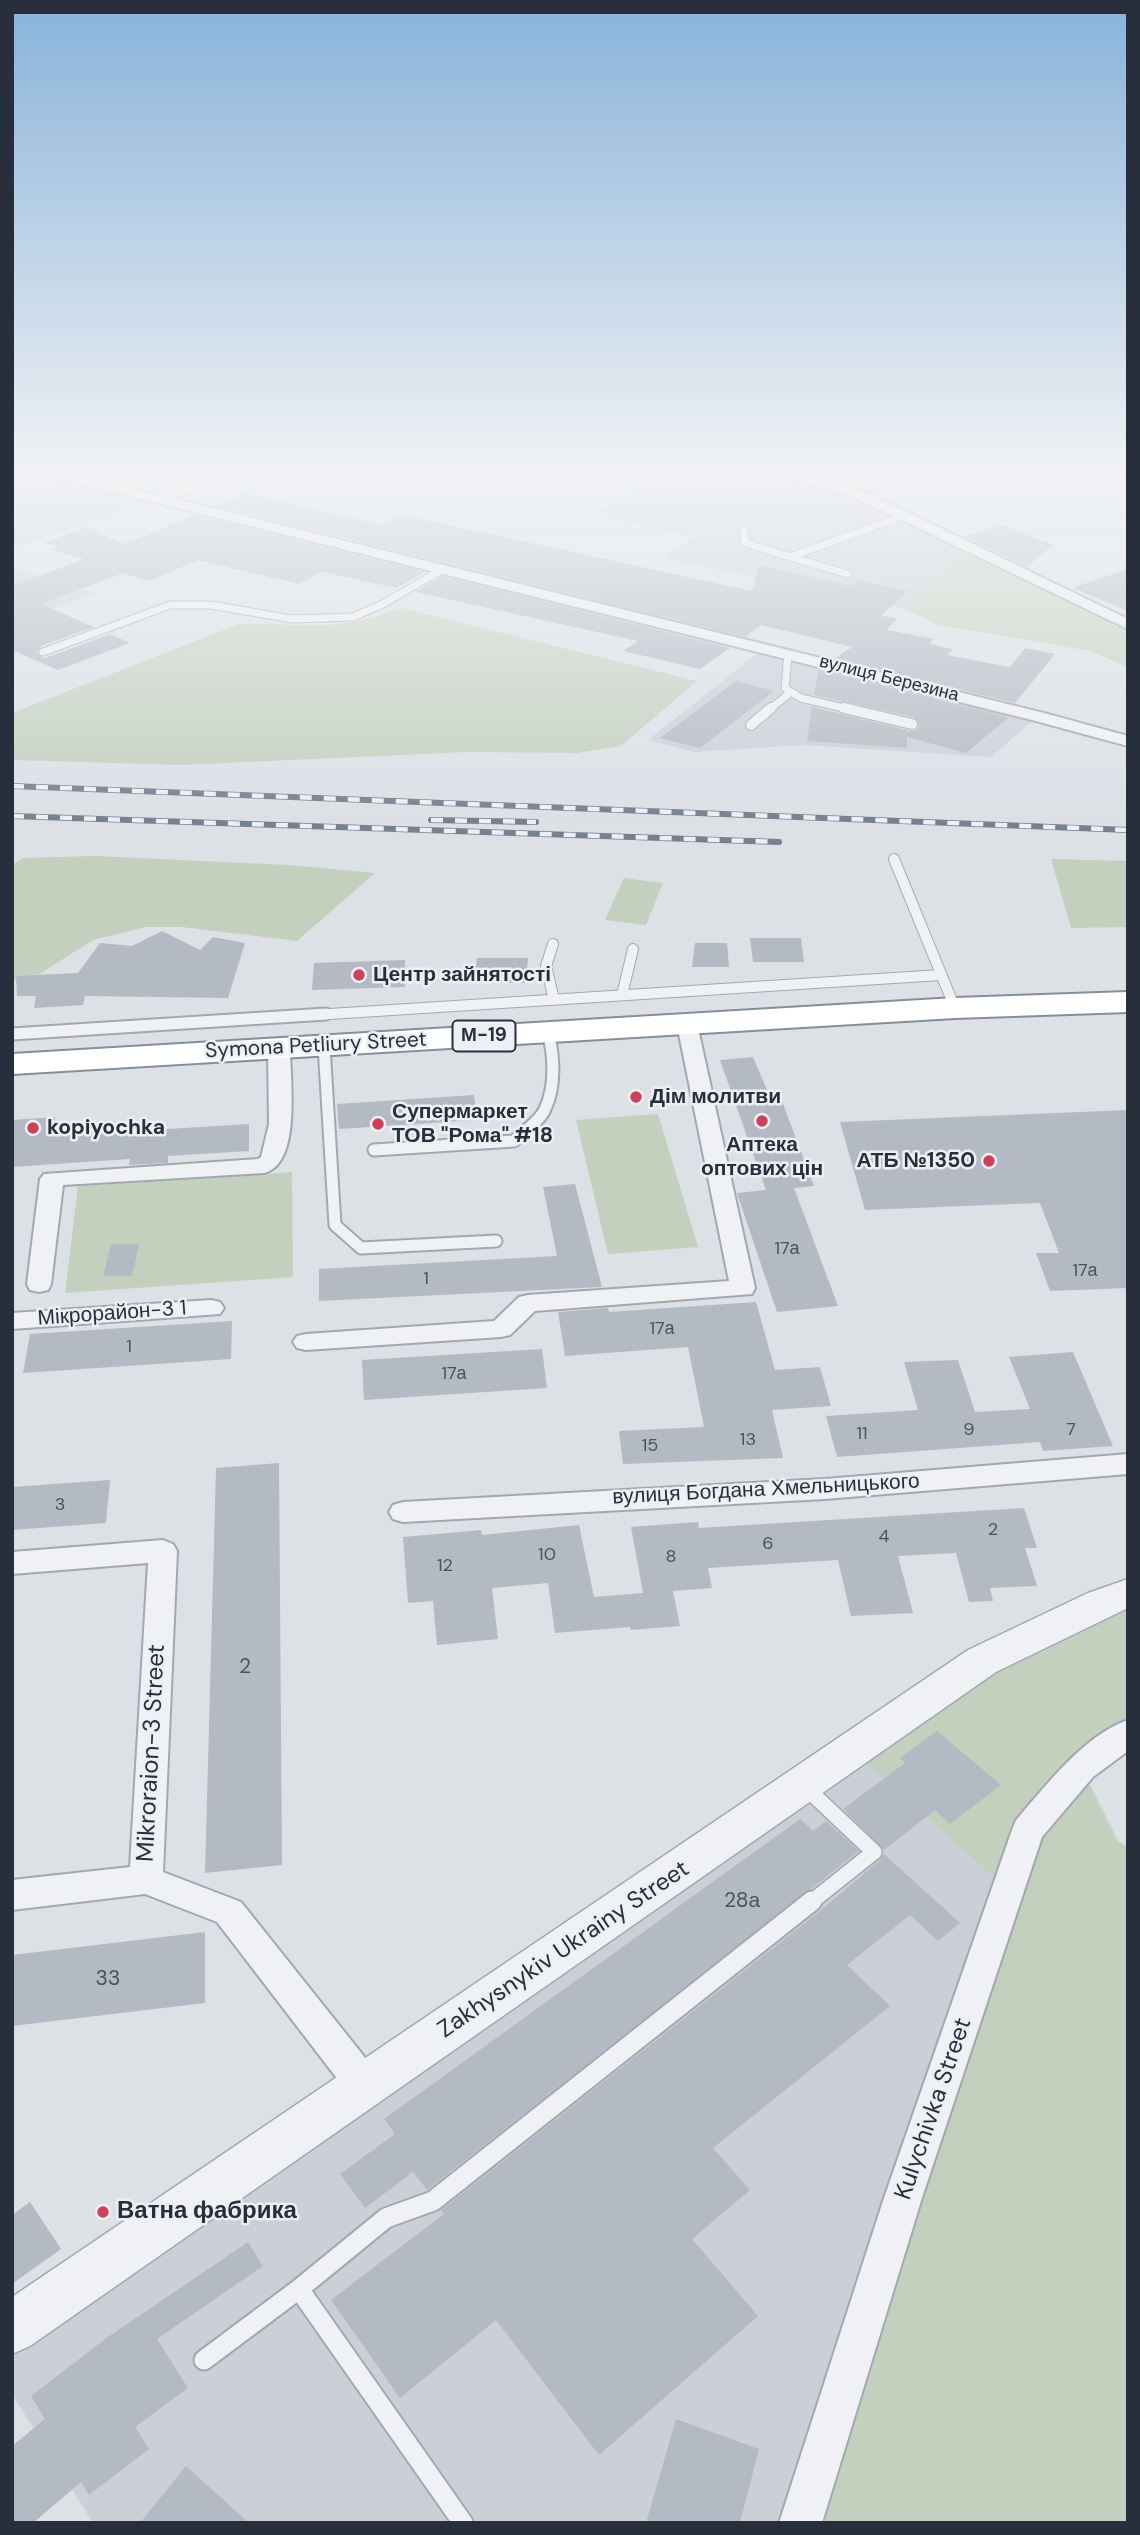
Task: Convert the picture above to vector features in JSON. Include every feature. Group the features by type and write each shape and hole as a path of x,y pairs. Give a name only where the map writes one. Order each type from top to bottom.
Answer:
{"highway":[{"name":"М-19","path":"955,1009 1125,1007"},
{"name":"Symona Petliury Street","path":"12,1064 279,1057 324,1045 955,1009"}],"street":[{"name":"вулиця Березина","path":"516,587 1038,716 1128,741"},
{"path":"1052,587 1128,625"},
{"path":"306,1342 502,1329 528,1303 743,1288 687,1024"},
{"path":"39,1284 52,1179 264,1166 272,1159 280,1124 279,1057"},
{"name":"Мікрорайон-3 1","path":"12,1321 211,1308"},
{"name":"вулиця Богдана Хмельницького","path":"403,1512 825,1489 1128,1464"},
{"name":"Mikroraion-3 Street","path":"12,1563 163,1550 146,1880 229,1912 365,2086"},
{"name":"Zakhysnykiv Ukrainy Street","path":"12,2328 982,1661 1101,1603 1128,1594"},
{"name":"Kulychivka Street","path":"800,2523 902,2201 1028,1830 1082,1768 1128,1733"},
{"path":"12,1895 146,1880"}],"lane":[{"path":"43,652 179,604 210,603 270,617 320,620 360,615 410,587"},
{"path":"788,655 785,688 801,698 912,724"},
{"path":"751,725 791,692"},
{"path":"894,859 955,1009"},
{"path":"553,944 546,966 554,1000"},
{"path":"622,995 633,949"},
{"path":"12,1034 941,975"},
{"path":"374,1150 514,1141 545,1111 553,1075 552,1048 548,1032"},
{"path":"324,1045 335,1225 360,1248 496,1241"},
{"path":"204,2361 386,2218 433,2201 874,1852 803,1786"},
{"path":"299,2289 463,2523"}],"shaded area":[{"path":"12,587 77,587 96,593 12,623"},
{"path":"801,587 924,587 904,609"},
{"path":"763,649 1038,716 991,757 803,745 694,752 648,740"},
{"path":"852,1752 1008,1890 814,2523 93,2523 12,2394 12,2328"}],"green space":[{"path":"924,587 1052,587 1128,625 1128,667 1090,651 938,625 904,609"},
{"path":"401,608 697,681 621,746 577,753 467,752 182,765 12,760 12,713 239,624 336,624 365,620"},
{"path":"95,856 289,865 375,873 297,941 182,927 146,927 93,940 38,975 12,980 12,865 23,858"},
{"path":"1051,859 1128,861 1128,927 1071,928"},
{"path":"624,878 663,883 646,925 605,920"},
{"path":"658,1114 698,1247 608,1254 576,1120"},
{"path":"292,1172 293,1277 65,1293 78,1186"},
{"path":"1128,1593 1128,1733 1085,1775 1118,1841 1128,1847 1128,2523 800,2523 1008,1890 852,1752"}],"building":[{"path":"12,587 85,587 41,604 94,627 41,646 37,653 45,658 110,634 130,643 58,670 12,650"},
{"path":"423,587 487,587 730,648 700,669 623,651 638,641 415,592"},
{"path":"544,587 735,587 752,591 753,587 892,587 908,591 881,616 897,618 887,630 934,639 929,644 953,649 947,655 1010,667 1025,648 1055,654 1015,703 834,659 852,647 761,625 745,637"},
{"path":"1128,587 1128,611 1072,588"},
{"path":"819,670 1008,718 966,753 907,737 907,748 807,741 812,707 910,731 917,730 919,725 914,717 814,695"},
{"path":"736,681 774,691 700,748 660,738"},
{"path":"162,931 200,950 213,937 245,943 228,998 85,996 83,1005 34,1008 36,996 17,996 16,976 78,973 100,943 132,946"},
{"path":"750,938 801,938 804,962 753,962"},
{"path":"695,943 727,943 729,967 692,967"},
{"path":"477,958 528,958 526,983 474,982"},
{"name":"Центр зайнятості","path":"405,960 405,987 312,990 314,963"},
{"path":"753,1057 770,1097 780,1096 814,1186 794,1188 838,1306 777,1312 737,1193 766,1190 720,1060"},
{"name":"Супермаркет ТОВ \"Рома\" #18","path":"474,1095 477,1120 339,1129 337,1104"},
{"name":"АТБ №1350","path":"1128,1110 1128,1288 1050,1291 1036,1253 1059,1253 1040,1203 865,1210 840,1122"},
{"path":"55,1117 53,1136 249,1124 249,1151 168,1156 168,1163 129,1165 130,1159 12,1167 12,1120"},
{"path":"575,1184 602,1287 319,1301 319,1269 557,1256 543,1187"},
{"path":"111,1244 139,1244 132,1276 103,1276"},
{"path":"756,1302 775,1370 820,1367 831,1406 772,1410 783,1458 623,1464 619,1431 704,1427 688,1347 565,1356 558,1312 608,1308 609,1312"},
{"path":"232,1321 231,1359 23,1373 30,1334"},
{"path":"542,1349 547,1388 364,1400 362,1360"},
{"path":"1073,1352 1113,1446 1043,1451 1040,1442 837,1457 826,1416 918,1410 904,1362 958,1360 975,1412 1030,1409 1009,1357"},
{"path":"279,1463 282,1865 205,1873 216,1468"},
{"path":"110,1480 106,1523 12,1530 12,1487"},
{"path":"1024,1508 1037,1548 1025,1548 1037,1586 990,1588 993,1601 969,1602 956,1553 898,1556 913,1613 851,1616 838,1560 708,1568 712,1588 673,1591 680,1626 555,1633 548,1583 492,1588 498,1639 437,1645 433,1601 408,1603 403,1537 481,1530 482,1535 579,1525 594,1597 643,1593 631,1527 698,1522 699,1528"},
{"path":"937,1731 1001,1785 950,1824 935,1810 884,1850 843,1809 905,1763 900,1758"},
{"path":"800,1819 813,1831 826,1821 859,1851 427,2190 413,2172 365,2208 340,2174 395,2134 384,2119"},
{"path":"884,1854 960,1923 938,1941 910,1915 847,1965 890,2006 713,2148 750,2190 692,2239 758,2316 599,2455 496,2320 400,2398 331,2300 444,2214 441,2210 820,1911"},
{"path":"205,1932 205,2003 12,2026 12,1955"},
{"path":"30,2202 61,2249 12,2284 12,2215"},
{"path":"248,2242 263,2266 157,2339 188,2388 135,2427 149,2449 89,2495 81,2482 33,2523 12,2523 12,2446 45,2419 31,2396 105,2339"},
{"path":"676,2419 759,2449 740,2523 646,2523"},
{"path":"186,2466 249,2523 140,2523"}],"railway":[{"path":"12,786 1128,830"},
{"path":"12,816 779,842"},
{"path":"431,820 536,822"}],"place":[{"name":"Центр зайнятості","path":"359,975"},
{"name":"Дім молитви","path":"636,1097"},
{"name":"Аптека оптових цін","path":"762,1121"},
{"name":"Супермаркет ТОВ \"Рома\" #18","path":"378,1124"},
{"name":"kopiyochka","path":"33,1128"},
{"name":"АТБ №1350","path":"989,1161"},
{"name":"Ватна фабрика","path":"103,2212"}]}
